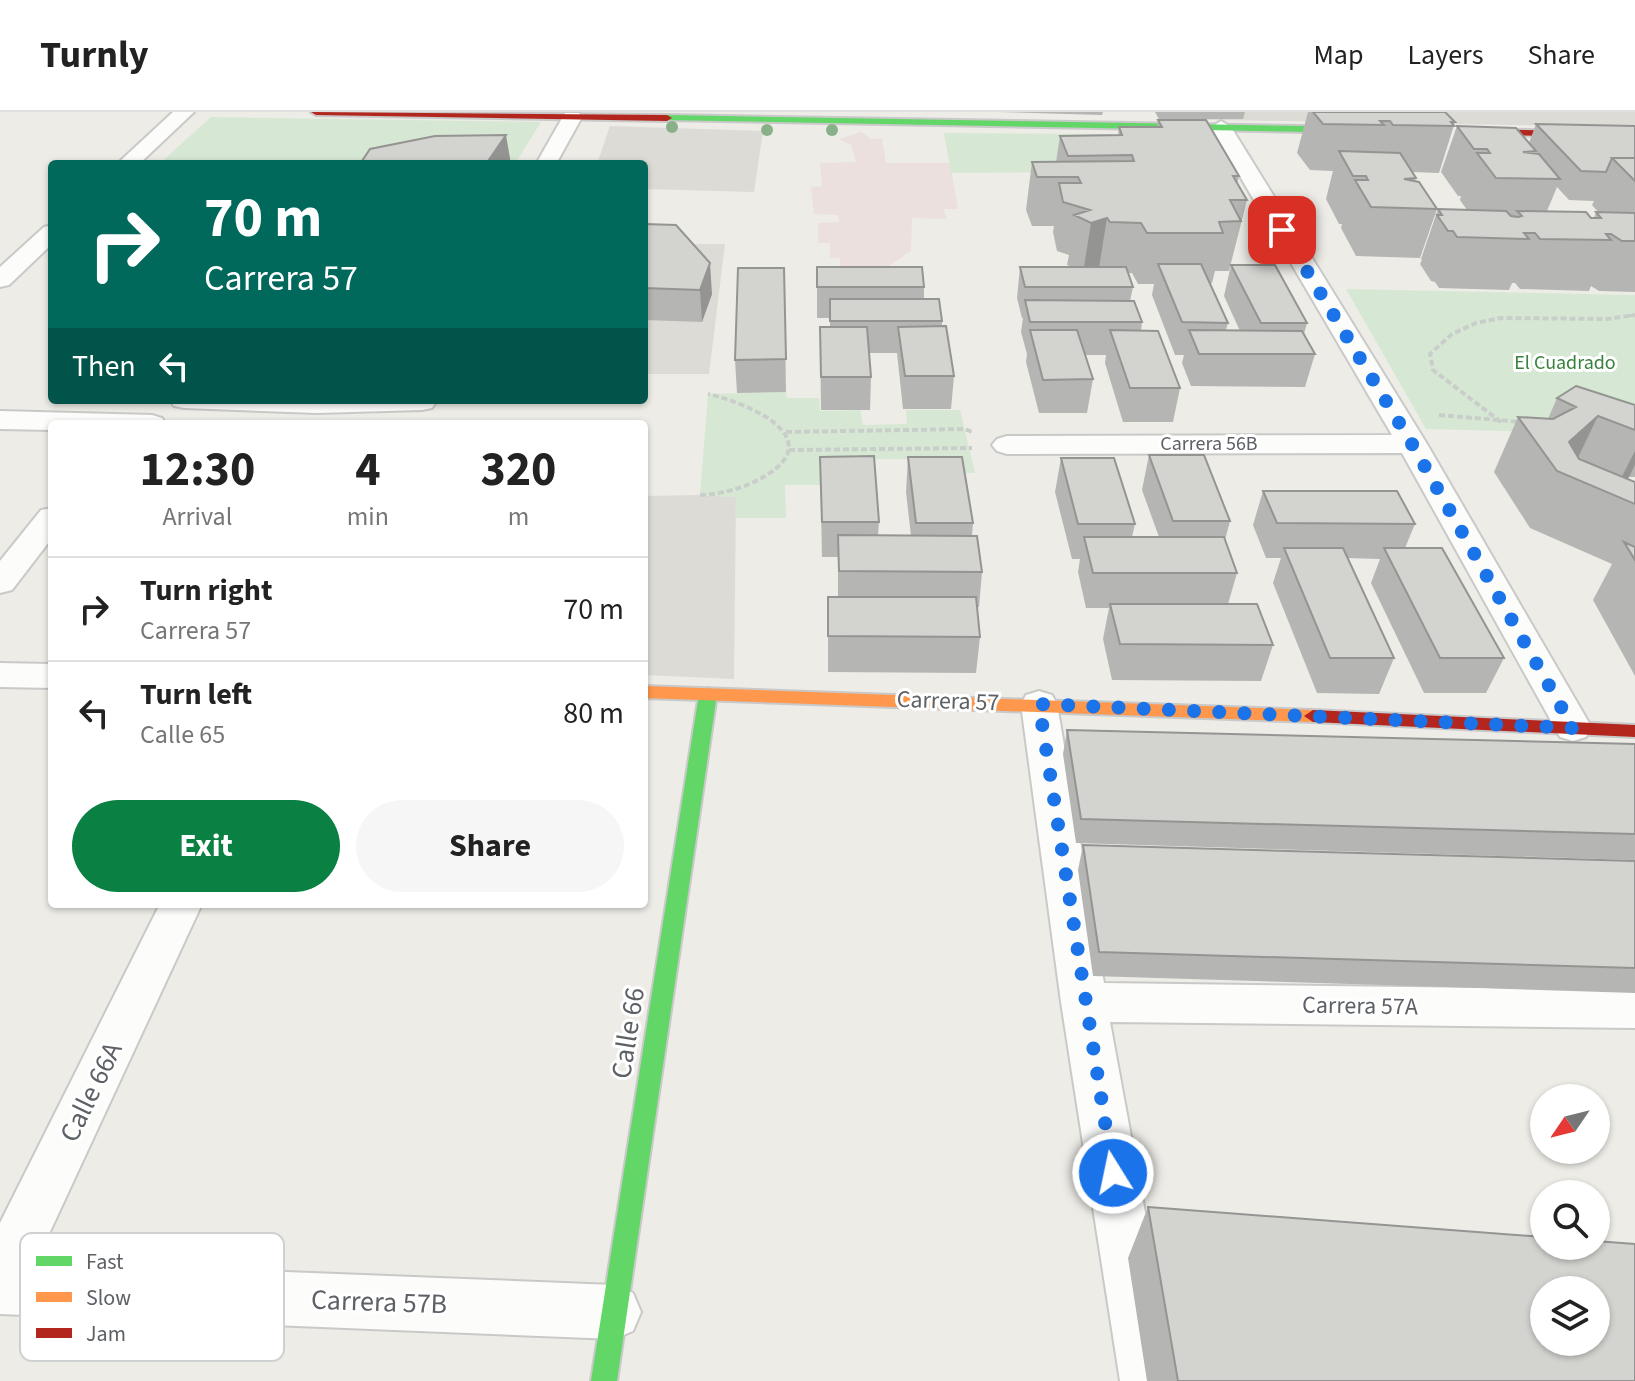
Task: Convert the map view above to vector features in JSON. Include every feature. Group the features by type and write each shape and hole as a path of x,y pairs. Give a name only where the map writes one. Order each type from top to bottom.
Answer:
{"street":[{"path":"131,160 184,112"},
{"path":"316,112 1136,119 1221,127 1374,131"},
{"path":"548,160 574,114"},
{"path":"1221,127 1412,444 1573,728"},
{"path":"1451,132 1635,135"},
{"path":"15,239 48,237"},
{"path":"0,280 48,238"},
{"path":"0,396 48,397"},
{"path":"290,404 419,409"},
{"path":"0,420 48,421"},
{"name":"Carrera 56B","path":"1007,445 1412,444"},
{"path":"0,583 48,522"},
{"path":"0,675 48,676"},
{"name":"Carrera 57","path":"648,692 1039,704 1635,731"},
{"name":"Calle 66","path":"604,1381 708,694"},
{"path":"1039,704 1084,1002 1148,1381"},
{"name":"Calle 66A","path":"23,1233 179,908"},
{"name":"Carrera 57A","path":"1084,1002 1635,1009"},
{"name":"Calle 66A","path":"0,1280 20,1238"},
{"name":"Carrera 57B","path":"0,1287 20,1288"},
{"name":"Carrera 57B","path":"284,1299 614,1312"}],"path":[{"path":"1501,422 1433,370 1430,354 1455,330 1490,318 1601,322 1635,315"},
{"path":"700,495 729,492 767,476 783,464 789,450 786,432 778,423 747,404 708,394"},
{"path":"1391,410 1532,423"},
{"path":"786,432 965,429"},
{"path":"789,450 970,448"}],"shaded area":[{"path":"1155,112 1635,112 1635,127 1159,119"},
{"path":"610,126 763,131 754,192 648,189 648,160 598,160"},
{"path":"861,132 871,139 882,138 886,163 950,163 958,209 943,209 947,219 912,218 911,251 881,271 840,271 840,258 830,258 830,243 818,243 818,223 839,222 838,215 814,214 811,187 822,186 820,163 856,162 851,145 839,139"},
{"path":"648,244 725,244 709,374 648,374"},
{"path":"648,496 736,497 734,679 648,675"}],"green space":[{"path":"211,117 541,122 517,160 163,160"},
{"path":"944,133 1103,134 1119,172 951,173"},
{"name":"El Cuadrado","path":"1346,289 1635,295 1635,434 1426,429"},
{"path":"786,392 787,398 819,398 820,411 860,410 863,425 907,424 906,410 960,410 975,473 917,473 914,459 868,459 870,485 785,485 786,518 736,518 736,497 700,495 708,394"}],"building":[{"path":"1313,112 1445,112 1455,122 1451,122 1454,126 1393,125 1390,121 1380,121 1384,125 1323,124"},
{"path":"1158,120 1206,120 1239,176 1233,176 1247,200 1230,200 1241,221 1219,222 1223,233 1147,233 1141,223 1110,222 1107,218 1091,223 1074,215 1090,210 1063,202 1059,183 1081,183 1078,177 1037,177 1032,162 1134,161 1132,155 1068,156 1060,136 1122,135 1119,127 1162,127"},
{"path":"1536,124 1635,126 1635,158 1612,158 1606,172 1581,171"},
{"path":"1457,126 1516,128 1536,151 1523,152 1539,154 1560,179 1496,178 1477,153 1490,153 1487,149 1474,149"},
{"path":"506,135 489,160 363,160 370,149 435,136"},
{"path":"1339,151 1400,153 1416,178 1404,179 1419,182 1437,209 1371,207 1355,180 1368,180 1366,176 1353,176"},
{"path":"1612,158 1635,158 1635,181"},
{"path":"1438,209 1506,211 1518,217 1522,216 1517,211 1586,212 1591,218 1601,218 1596,212 1635,213 1635,241 1622,241 1611,234 1606,234 1611,240 1540,239 1535,233 1524,233 1529,239 1457,237 1453,231 1448,231 1437,215 1442,215"},
{"path":"648,224 676,225 710,263 700,290 648,288"},
{"path":"1158,264 1201,264 1228,323 1182,322"},
{"path":"1231,265 1275,265 1307,323 1261,323"},
{"path":"817,267 922,267 924,287 817,287"},
{"path":"1020,267 1126,267 1133,287 1025,287"},
{"path":"738,268 784,268 786,359 735,360"},
{"path":"830,299 939,299 942,321 830,321"},
{"path":"1025,300 1134,301 1142,322 1030,322"},
{"path":"946,326 954,376 905,376 898,327"},
{"path":"820,327 867,327 871,377 821,377"},
{"path":"1030,330 1077,330 1093,379 1043,380"},
{"path":"1110,330 1158,331 1180,388 1130,388"},
{"path":"1189,330 1302,331 1315,354 1199,354"},
{"path":"1576,386 1635,405 1635,430 1598,416 1569,442 1579,459 1635,482 1635,504 1557,471 1518,417 1553,419 1576,407 1557,398"},
{"path":"1149,455 1204,455 1230,521 1173,521"},
{"path":"874,456 879,522 822,522 820,457"},
{"path":"908,457 962,457 973,523 916,523"},
{"path":"1061,458 1114,458 1135,524 1078,524"},
{"path":"1263,491 1397,491 1415,524 1277,523"},
{"path":"838,535 977,536 982,572 839,571"},
{"path":"1084,537 1224,537 1237,573 1093,573"},
{"path":"1624,542 1635,547 1635,560"},
{"path":"1284,548 1343,548 1394,658 1330,658"},
{"path":"1384,548 1442,548 1504,658 1440,658"},
{"path":"828,597 976,597 980,637 828,636"},
{"path":"1110,604 1257,604 1273,645 1120,644"},
{"path":"1067,730 1635,744 1635,834 1081,819"},
{"path":"1083,845 1635,861 1635,968 1099,952"},
{"path":"1148,1207 1530,1236 1530,1260 1610,1260 1610,1242 1635,1244 1635,1381 1178,1381"}],"traffic: fast":[{"path":"667,118 1361,130"},
{"path":"604,1381 708,694"}],"traffic: slow":[{"path":"648,692 1313,716"}],"traffic: jam":[{"path":"316,112 667,118"},
{"path":"1462,132 1635,135"},
{"path":"1313,716 1635,731"}],"route":[{"path":"1113,1173 1039,704 1573,728 1412,444 1282,230"}]}
